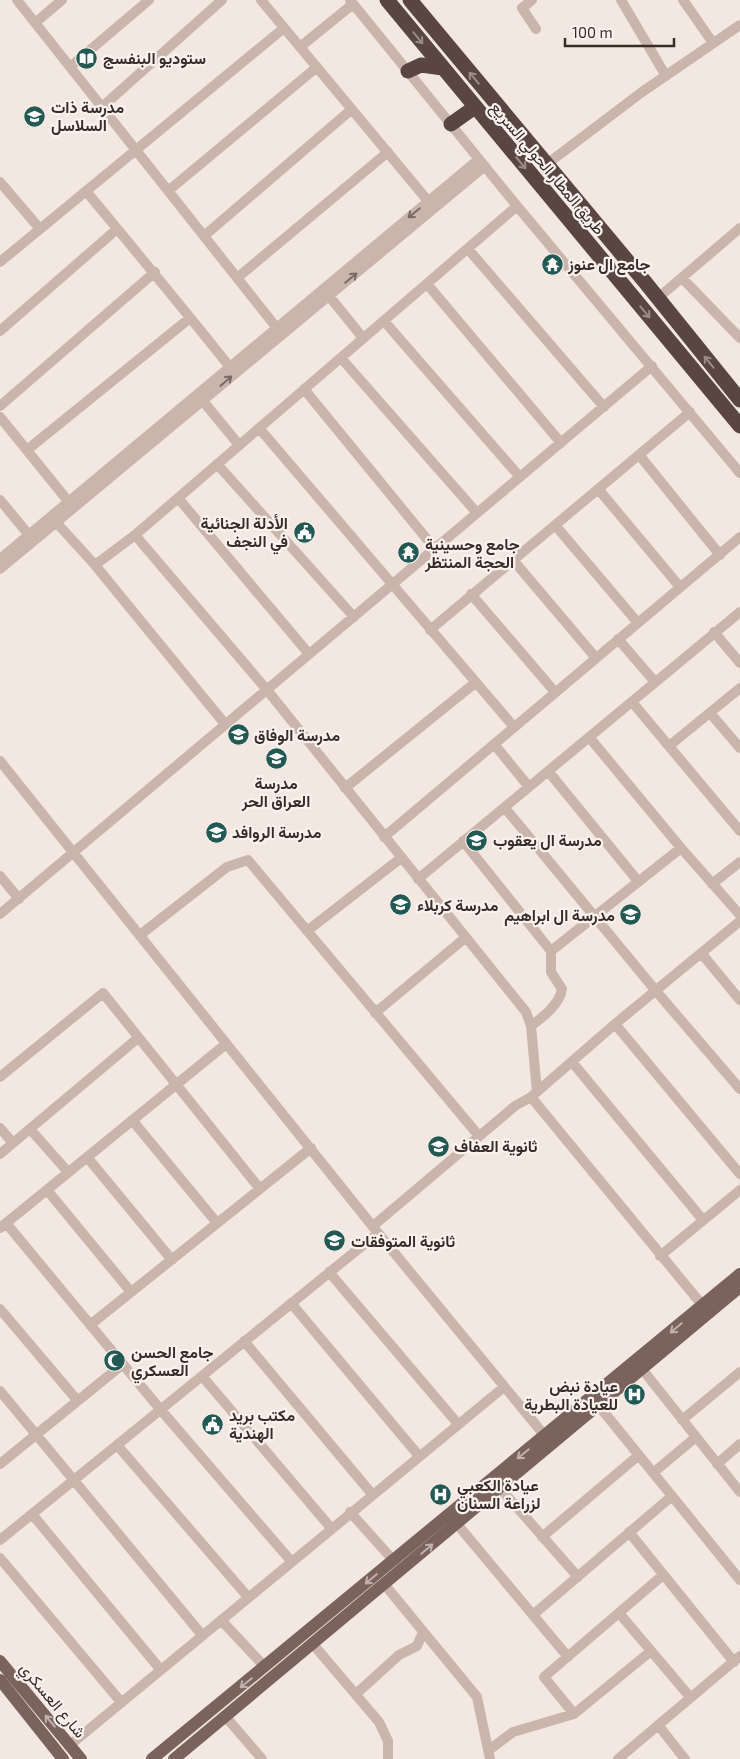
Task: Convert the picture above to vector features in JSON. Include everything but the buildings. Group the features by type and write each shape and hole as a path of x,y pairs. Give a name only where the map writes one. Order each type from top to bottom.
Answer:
{"highway":[{"name":"طريق المطار الحولي السريع","path":"387,0 740,426"},
{"name":"طريق المطار الحولي السريع","path":"410,0 622,254 740,400"},
{"path":"408,71 421,65 443,68"},
{"path":"451,124 475,108"},
{"path":"606,266 616,262 622,254"},
{"path":"630,295 636,286 645,282"}],"main road":[{"path":"342,1611 385,1585 500,1488 740,1274"},
{"path":"627,1375 642,1370 740,1287"},
{"path":"152,1759 265,1667 319,1630 342,1611 393,1560 545,1436 601,1399"},
{"path":"174,1759 312,1644 319,1630"},
{"name":"شارع العسكري","path":"0,1661 81,1759"},
{"name":"شارع العسكري","path":"0,1680 59,1758"}],"street":[{"path":"16,0 276,326"},
{"path":"35,23 62,0"},
{"path":"70,67 149,0"},
{"path":"102,107 222,0"},
{"path":"261,0 428,201"},
{"path":"532,0 522,8 536,29"},
{"path":"621,0 666,76"},
{"path":"683,0 713,43"},
{"path":"300,47 351,2 517,206 740,473"},
{"path":"547,164 666,76 740,25"},
{"path":"0,262 284,28"},
{"path":"168,190 317,67"},
{"path":"204,236 352,109"},
{"path":"238,278 388,152"},
{"path":"0,569 276,326 428,201 482,163"},
{"path":"127,457 202,401 329,296 482,163"},
{"path":"1,185 40,229"},
{"path":"86,191 155,272 229,366"},
{"path":"95,565 178,498 517,206"},
{"path":"658,298 740,228"},
{"path":"0,331 118,229"},
{"path":"468,249 604,407"},
{"path":"0,406 155,272"},
{"path":"682,278 740,338"},
{"path":"427,284 561,443"},
{"path":"329,296 363,338"},
{"path":"26,450 190,318"},
{"path":"384,321 520,477"},
{"path":"341,358 477,513"},
{"path":"0,914 652,366"},
{"path":"304,389 435,549"},
{"path":"202,401 239,445"},
{"path":"430,630 471,594 640,456 690,412"},
{"path":"0,417 68,500"},
{"path":"259,428 514,727"},
{"path":"640,456 720,555"},
{"path":"217,464 354,617"},
{"path":"0,558 68,500 109,472"},
{"path":"599,490 680,588"},
{"path":"178,498 309,654"},
{"path":"0,500 29,534"},
{"path":"55,522 95,565 226,724"},
{"path":"555,525 638,623"},
{"path":"135,534 267,690 526,1012 531,1026 534,1094 660,1256 702,1306"},
{"path":"384,837 740,537"},
{"path":"513,560 596,658"},
{"path":"471,594 555,692"},
{"path":"418,879 740,612"},
{"path":"714,632 740,663"},
{"path":"618,640 655,682"},
{"path":"345,788 475,683"},
{"path":"669,746 740,688"},
{"path":"632,702 740,831"},
{"path":"710,713 740,748"},
{"path":"589,737 680,848 740,915"},
{"path":"494,744 529,787"},
{"path":"0,761 375,1230 545,1436"},
{"path":"548,771 637,880"},
{"path":"505,808 656,991 740,1089"},
{"path":"463,841 551,951 551,972 562,988 561,994 548,1012 531,1026"},
{"path":"551,951 637,880 680,848"},
{"path":"307,931 401,858"},
{"path":"140,935 227,867 248,860 479,1136"},
{"path":"712,884 740,862"},
{"path":"0,876 19,899"},
{"path":"0,1540 329,1272 479,1136 515,1106 534,1094 614,1024 740,921"},
{"path":"375,1013 465,938"},
{"path":"702,954 740,1000"},
{"path":"0,1077 103,994 260,1189"},
{"path":"614,1024 740,1174"},
{"path":"0,1154 138,1038"},
{"path":"226,1044 3,1226 291,1561"},
{"path":"572,1062 703,1220"},
{"path":"132,1120 217,1223"},
{"path":"0,1128 13,1143"},
{"path":"30,1129 68,1172"},
{"path":"90,1325 311,1148"},
{"path":"87,1157 172,1260"},
{"path":"46,1190 131,1292"},
{"path":"660,1256 740,1190"},
{"path":"329,1272 458,1424"},
{"path":"291,1303 419,1456"},
{"path":"0,1309 78,1400"},
{"path":"244,1341 372,1494"},
{"path":"0,1464 123,1364"},
{"path":"642,1370 740,1492"},
{"path":"682,1420 740,1372"},
{"path":"202,1376 331,1528"},
{"path":"70,1745 350,1512 504,1387"},
{"path":"0,1391 202,1635"},
{"path":"601,1399 639,1455 740,1580"},
{"path":"653,1473 696,1437"},
{"path":"717,1464 740,1444"},
{"path":"116,1445 248,1597"},
{"path":"542,1537 639,1455"},
{"path":"500,1488 578,1576"},
{"path":"534,1614 672,1496"},
{"path":"350,1512 393,1560"},
{"path":"32,1514 160,1670"},
{"path":"457,1524 568,1657"},
{"path":"618,1759 737,1659 663,1575 629,1532"},
{"path":"0,1558 122,1702"},
{"path":"574,1714 544,1677 663,1575"},
{"path":"385,1585 477,1697 489,1754 514,1732 574,1714 651,1650"},
{"path":"619,1613 690,1697"},
{"path":"221,1620 265,1667"},
{"path":"356,1694 399,1655 417,1646 424,1632"},
{"path":"312,1644 356,1694 385,1731 390,1747 388,1759"},
{"path":"225,1716 262,1759"},
{"path":"658,1725 685,1759"}],"place":[{"name":"ستوديو البنفسج","path":"87,58"},
{"name":"مدرسة ذات السلاسل","path":"35,116"},
{"name":"جامع ال عنوز","path":"552,264"},
{"name":"الأدلة الجنائية في النجف","path":"304,532"},
{"name":"جامع وحسينية الحجة المنتظر","path":"409,553"},
{"name":"مدرسة الوفاق","path":"238,735"},
{"name":"مدرسة العراق الحر","path":"276,759"},
{"name":"مدرسة الروافد","path":"216,832"},
{"name":"مدرسة ال يعقوب","path":"477,840"},
{"name":"مدرسة كربلاء","path":"401,905"},
{"name":"مدرسة ال ابراهيم","path":"631,915"},
{"name":"ثانوية العفاف","path":"438,1146"},
{"name":"ثانوية المتوفقات","path":"335,1241"},
{"name":"جامع الحسن العسكري","path":"115,1361"},
{"name":"عيادة نبض للعيادة البطرية","path":"634,1395"},
{"name":"مكتب بريد الهندية","path":"213,1424"},
{"name":"عيادة الكعبي لزراعة السنان","path":"441,1494"}]}
